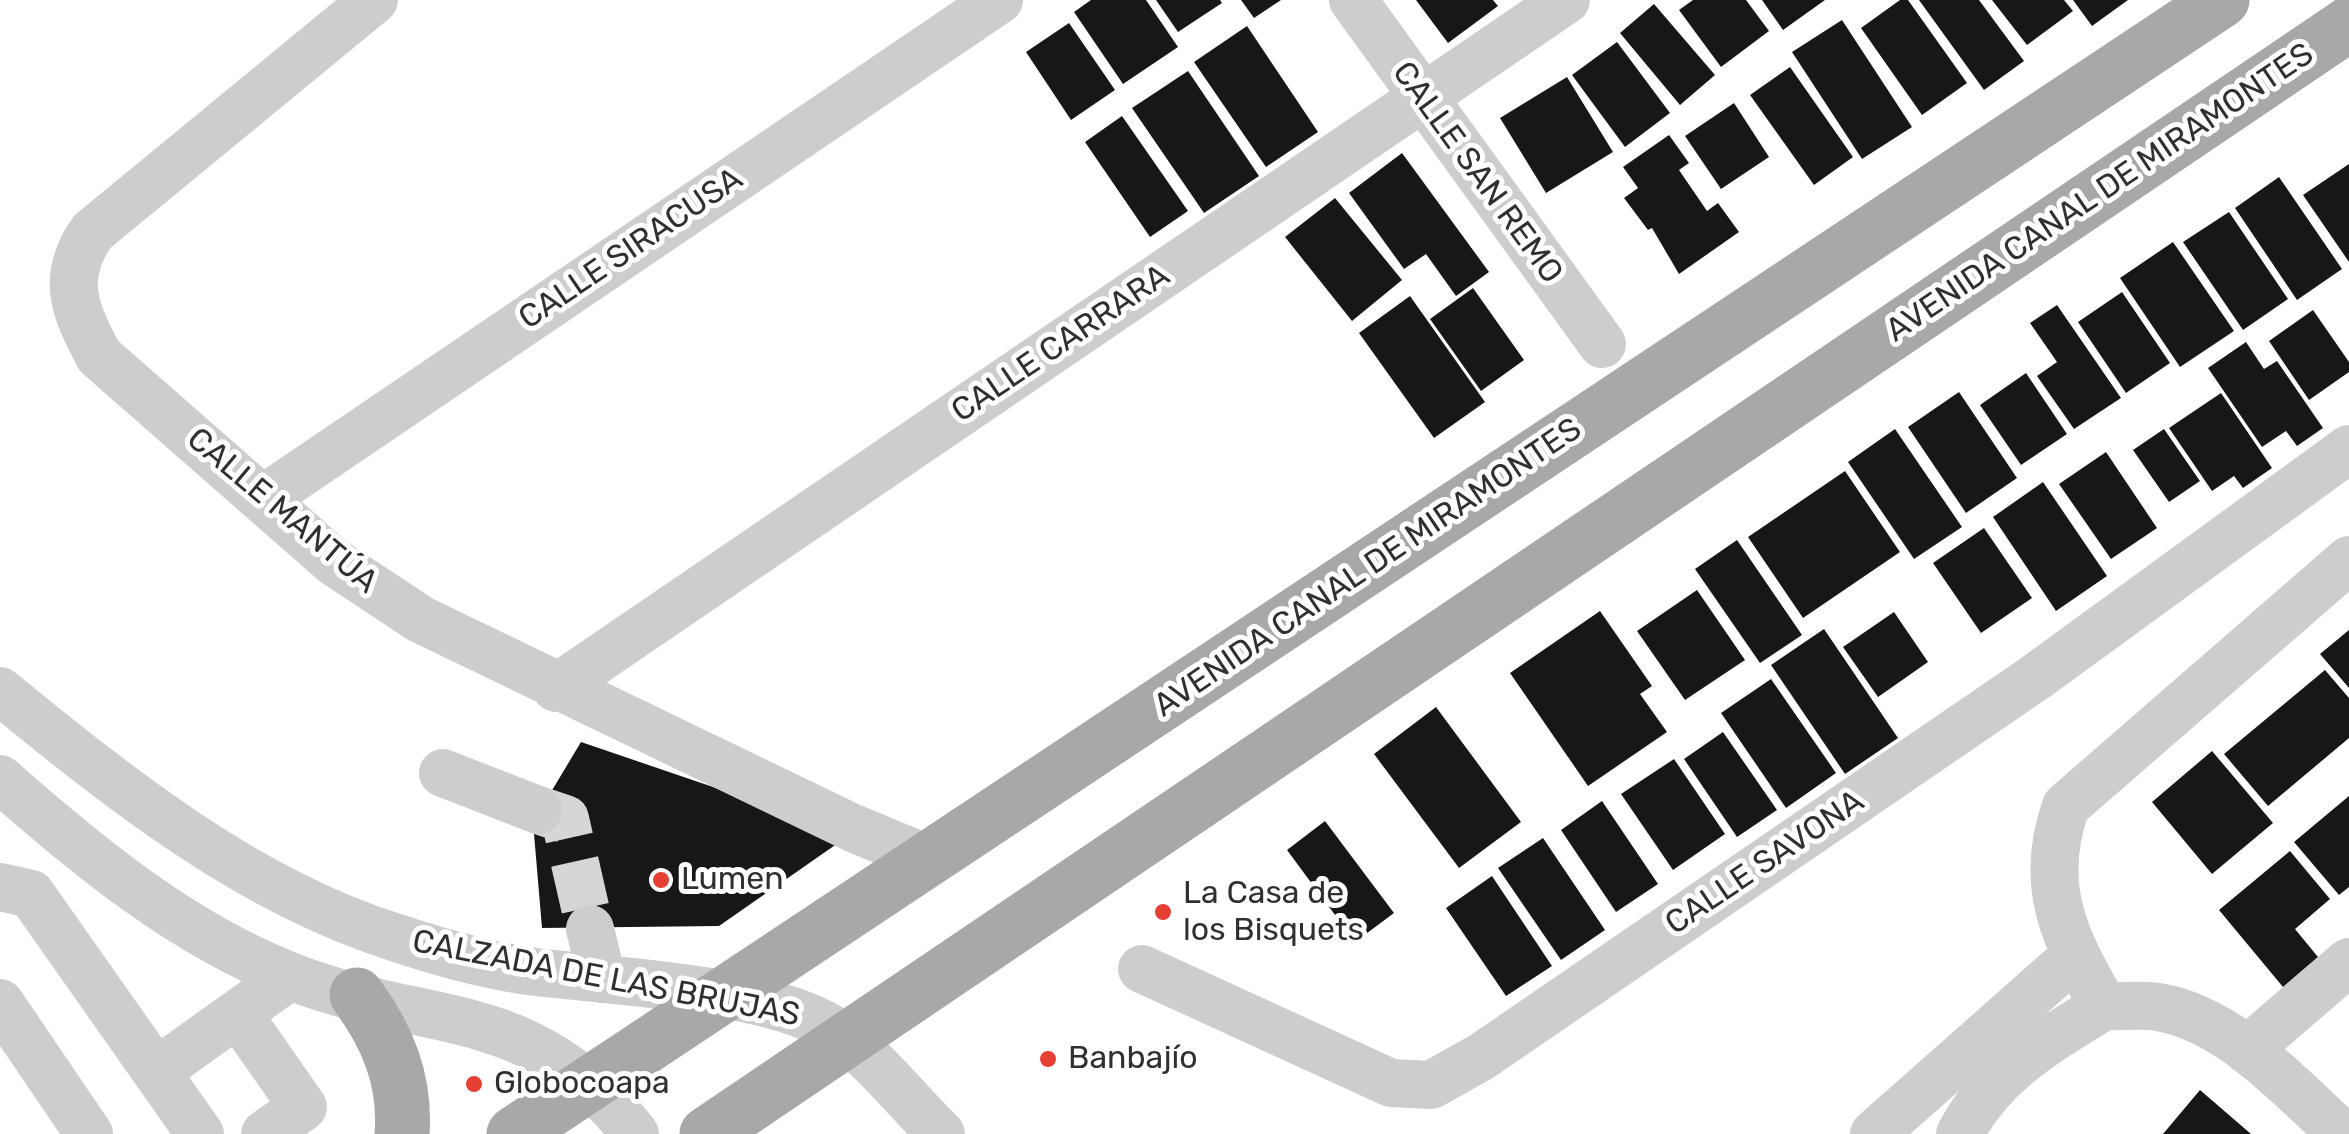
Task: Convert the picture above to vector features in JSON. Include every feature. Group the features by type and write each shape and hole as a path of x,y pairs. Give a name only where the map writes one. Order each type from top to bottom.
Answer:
{"main road":[{"name":"AVENIDA CANAL DE MIRAMONTES","path":"514,1134 2222,0"},
{"name":"AVENIDA CANAL DE MIRAMONTES","path":"707,1134 2349,24"},
{"path":"357,995 388,1044 398,1072 402,1134"}],"street":[{"name":"CALLE MANTÚA","path":"374,0 92,232 79,251 73,276 77,315 99,356 334,562 420,620 556,688 930,860"},
{"name":"CALLE SIRACUSA","path":"263,498 999,0"},
{"name":"CALLE SAN REMO","path":"1354,0 1602,344"},
{"name":"CALLE CARRARA","path":"556,688 1566,0"},
{"name":"CALLE SAVONA","path":"1142,969 1391,1082 1431,1085 1481,1057 2036,677 2349,449"},
{"path":"2104,1006 2074,957 2052,884 2054,841 2066,806 2349,560"},
{"name":"CALZADA DE LAS BRUJAS","path":"0,691 66,745 212,850 330,913 461,957 722,996 805,1015 846,1040 942,1134"},
{"path":"442,773 538,810"},
{"name":"CALZADA DE LAS BRUJAS","path":"0,780 127,883 290,976 486,1024 525,1041 591,1083 635,1134"},
{"path":"0,887 30,894 200,1134"},
{"path":"590,930 602,979"},
{"path":"1874,1134 2074,957"},
{"path":"2246,1050 2349,962"},
{"path":"157,1070 290,976"},
{"path":"0,1003 90,1134"},
{"path":"1960,1134 1999,1077 2030,1051 2104,1006 2158,1007 2204,1022 2246,1050 2342,1134"},
{"path":"238,1014 302,1108 266,1134"}],"building":[{"path":"1091,0 1146,0 1178,47 1123,84 1074,12"},
{"path":"1156,0 1220,0 1222,3 1178,32"},
{"path":"1241,0 1281,0 1254,18"},
{"path":"1416,0 1493,0 1498,6 1448,43"},
{"path":"1693,0 1746,0 1769,31 1721,67 1679,10"},
{"path":"1762,0 1825,0 1783,30"},
{"path":"1900,0 1908,0 1967,83 1922,115 1861,28"},
{"path":"1919,0 1979,0 2024,61 1984,90"},
{"path":"1992,0 2064,0 2073,11 2027,45"},
{"path":"2073,0 2128,0 2092,26"},
{"path":"1654,4 1715,75 1680,105 1620,33"},
{"path":"1842,20 1912,127 1862,159 1792,52"},
{"path":"1069,23 1115,90 1071,120 1026,52"},
{"path":"1247,26 1318,132 1266,167 1194,62"},
{"path":"1617,42 1670,113 1625,147 1572,75"},
{"path":"1790,67 1853,157 1814,185 1750,95"},
{"path":"1188,71 1259,176 1204,213 1132,108"},
{"path":"1567,77 1613,152 1546,193 1500,118"},
{"path":"1734,103 1769,157 1721,189 1685,136"},
{"path":"1122,116 1188,211 1150,237 1085,142"},
{"path":"1669,135 1689,163 1679,170 1707,211 1718,203 1739,232 1679,274 1652,228 1648,230 1624,198 1638,188 1623,167"},
{"path":"1402,153 1489,272 1456,296 1426,254 1404,269 1349,193"},
{"path":"2349,164 2349,262 2303,195"},
{"path":"2279,177 2342,269 2297,300 2235,208"},
{"path":"1335,198 1402,280 1352,321 1285,237"},
{"path":"2229,212 2288,299 2243,330 2183,242"},
{"path":"2173,242 2234,331 2180,367 2120,278"},
{"path":"1473,288 1524,360 1481,391 1430,319"},
{"path":"2122,292 2170,363 2126,393 2078,322"},
{"path":"1410,296 1485,402 1434,438 1359,333"},
{"path":"2057,305 2121,398 2074,429 2037,376 2057,362 2030,323"},
{"path":"2313,310 2349,362 2349,372 2309,400 2269,341"},
{"path":"2246,342 2264,369 2277,361 2323,428 2297,446 2286,431 2262,447 2208,368"},
{"path":"2026,373 2067,434 2021,465 1980,405"},
{"path":"1959,392 2017,478 1966,513 1908,427"},
{"path":"2221,393 2272,468 2243,488 2234,476 2212,491 2169,428"},
{"path":"1895,429 1962,527 1914,559 1848,462"},
{"path":"2164,429 2200,481 2169,502 2133,450"},
{"path":"2106,452 2157,528 2111,559 2059,484"},
{"path":"1845,471 1900,552 1803,618 1748,537"},
{"path":"2043,482 2107,576 2056,611 1993,517"},
{"path":"1984,528 2032,598 1981,633 1933,563"},
{"path":"1737,540 1802,635 1760,663 1695,569"},
{"path":"1697,590 1745,660 1685,700 1637,631"},
{"path":"1600,611 1652,686 1640,694 1667,732 1588,786 1510,673"},
{"path":"1894,612 1928,662 1878,697 1843,647"},
{"path":"1824,629 1898,738 1845,774 1771,665"},
{"path":"2349,630 2349,688 2320,654"},
{"path":"2325,670 2349,698 2349,738 2268,806 2224,754"},
{"path":"1771,679 1836,773 1786,808 1721,713"},
{"path":"1436,707 1521,822 1459,868 1374,754"},
{"path":"1723,732 1777,810 1737,837 1684,759"},
{"name":"Lumen","path":"581,742 851,834 719,926 542,928 533,822"},
{"path":"2212,751 2273,823 2212,874 2152,802"},
{"path":"1674,759 1725,834 1673,870 1621,794"},
{"path":"2349,796 2349,887 2339,895 2294,842"},
{"path":"1602,801 1658,884 1616,912 1561,830"},
{"path":"1325,821 1394,913 1355,942 1287,850"},
{"path":"1543,838 1605,930 1561,960 1498,868"},
{"path":"2290,851 2330,899 2295,929 2318,957 2283,987 2219,910"},
{"path":"1492,876 1552,966 1506,996 1446,908"},
{"path":"2200,1090 2251,1134 2163,1134"}],"tunnel":[{"path":"538,810 565,819 590,929"}],"place":[{"name":"Lumen","path":"661,880"},
{"name":"La Casa de los Bisquets","path":"1163,912"},
{"name":"Banbajío","path":"1048,1059"},
{"name":"Globocoapa","path":"474,1084"}]}
